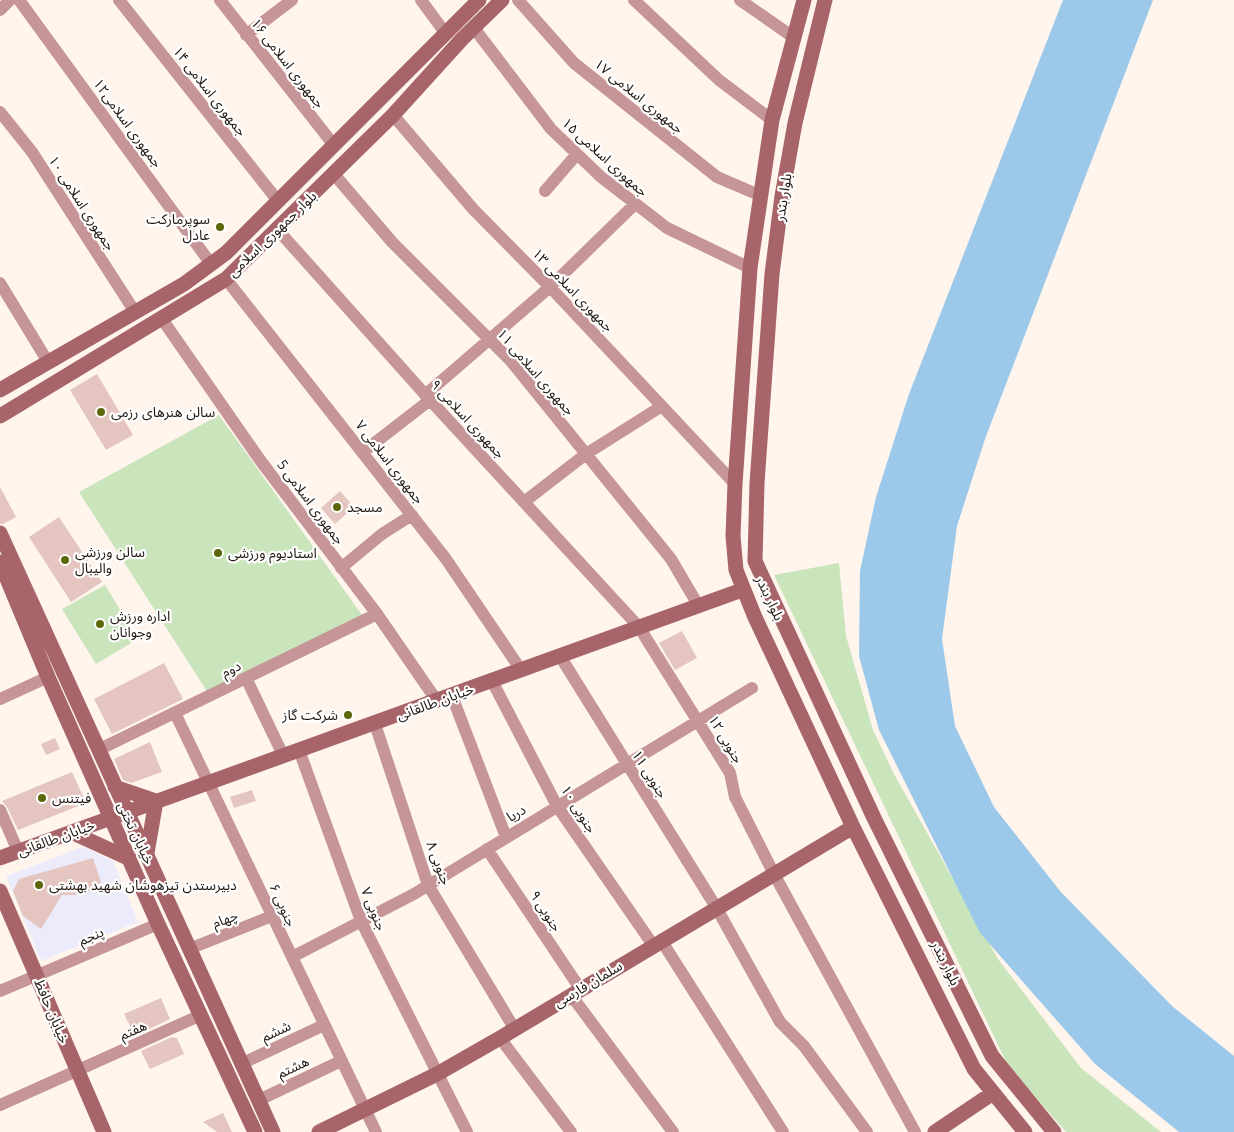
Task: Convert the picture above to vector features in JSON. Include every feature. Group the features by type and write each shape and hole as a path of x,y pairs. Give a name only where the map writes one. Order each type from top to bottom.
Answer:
{"main road":[{"name":"بلوار جمهوری اسلامی","path":"0,390 184,284 226,253 333,144 480,0"},
{"name":"بلوار جمهوری اسلامی","path":"0,416 226,279 393,115 502,0"},
{"name":"بلوار بندر","path":"804,0 772,120 759,195 750,268 735,484 733,536 736,570 742,590 852,827 974,1069 1026,1132"},
{"name":"بلوار بندر","path":"825,0 795,123 782,196 772,274 757,483 755,561 914,898 992,1056 1054,1132"},
{"name":"خیابان تختی","path":"0,533 114,787 147,853 273,1132"},
{"name":"خیابان تختی","path":"1,566 48,677 158,924 255,1132"},
{"name":"خیابان طالقانی","path":"0,858 742,590"},
{"path":"114,787 156,801 147,853"},
{"name":"سلمان فارسی","path":"319,1132 437,1074 500,1038 852,827"},
{"path":"71,832 130,859"},
{"name":"خیابان حافظ","path":"0,891 104,1132"},
{"path":"893,908 914,898"},
{"path":"935,1132 993,1093"}],"street":[{"path":"0,10 10,0"},
{"name":"جمهوری اسلامی۱۲","path":"19,0 211,264"},
{"name":"جمهوری اسلامی ۱۴","path":"119,0 278,201"},
{"name":"جمهوری اسلامی ۱۶","path":"220,0 333,144"},
{"path":"246,35 292,0"},
{"path":"421,0 446,34"},
{"name":"جمهوری اسلامی ۱۷","path":"518,0 574,63 717,177 759,195"},
{"path":"634,0 719,80 772,120"},
{"path":"740,0 793,37"},
{"name":"جمهوری اسلامی ۱۵","path":"474,28 551,129 577,154 635,204 667,228 750,268"},
{"name":"جمهوری اسلامی ۱۰","path":"0,112 32,152 135,312"},
{"name":"جمهوری اسلامی ۱۳","path":"393,115 473,209 550,287 735,484"},
{"path":"545,191 577,154"},
{"name":"جمهوری اسلامی ۱۱","path":"333,174 392,242 510,360 672,559 698,605"},
{"path":"363,452 428,398 489,339 550,287 635,204"},
{"name":"جمهوری اسلامی ۹","path":"277,229 428,398 639,627"},
{"name":"جمهوری اسلامی ۷","path":"226,279 446,559 521,670"},
{"path":"0,283 48,362"},
{"name":"جمهوری اسلامی 5","path":"162,319 260,460 377,614 437,701"},
{"path":"524,502 586,454 662,406"},
{"path":"341,568 382,534 412,515"},
{"name":"دوم","path":"98,750 377,614"},
{"name":"۱۲ جنوبی","path":"639,627 730,774 735,797 774,874 915,1132"},
{"name":"۱۱ جنوبی","path":"560,656 716,907 780,1022 804,1046 867,1132"},
{"path":"0,699 48,677"},
{"path":"246,678 283,756"},
{"name":"۱۰ جنوبی","path":"492,681 557,806 657,943 784,1132"},
{"name":"دریا","path":"292,957 428,884 752,688"},
{"path":"452,696 506,837"},
{"name":"۶ جنوبی","path":"175,713 376,1132"},
{"name":"۸ جنوبی","path":"375,724 428,884 514,1028"},
{"name":"۷ جنوبی","path":"300,750 361,921 467,1132"},
{"path":"0,810 18,851"},
{"name":"۹ جنوبی","path":"487,849 576,993 673,1132"},
{"name":"چهام","path":"189,949 272,916"},
{"name":"پنجم","path":"0,991 37,977 158,924"},
{"name":"هفتم","path":"0,1105 201,1016"},
{"name":"ششم","path":"241,1064 324,1025"},
{"path":"500,1038 571,1132"},
{"name":"هشتم","path":"259,1100 341,1061"}],"shaded area":[{"path":"83,847 113,861 138,922 41,961 6,876"}],"green space":[{"name":"استادیوم ورزشی","path":"219,415 362,615 210,696 79,492"},
{"path":"839,563 846,636 873,730 894,774 998,959 1081,1068 1161,1132 1066,1132 1008,1066 774,575"},
{"name":"اداره ورزش وجوانان","path":"105,585 138,639 96,664 62,609"}],"water":[{"path":"1063,0 1153,0 985,439 957,526 942,639 955,726 994,807 1060,891 1172,1006 1234,1056 1234,1132 1179,1132 1095,1064 980,933 879,730 859,656 860,571 876,497 909,394"}],"building":[{"name":"سالن هنرهای رزمی","path":"97,374 133,435 106,450 70,390"},
{"path":"0,487 16,517 3,524 0,524"},
{"name":"مسجد","path":"340,491 354,507 335,524 321,508"},
{"name":"سالن ورزشی والیبال","path":"59,517 102,582 71,602 29,537"},
{"path":"682,631 697,658 675,670 659,643"},
{"path":"164,663 183,699 112,734 94,699"},
{"path":"55,738 60,749 46,755 41,744"},
{"path":"150,742 162,772 131,783 123,780 114,759"},
{"name":"فیتنس","path":"72,772 86,803 18,830 2,801"},
{"path":"252,790 256,801 234,808 230,797"},
{"path":"93,858 101,882 95,888 85,893 78,891 76,895 62,895 41,929 23,916 13,891 19,879"},
{"path":"161,998 170,1019 135,1036 124,1014"},
{"path":"172,1037 177,1038 184,1054 150,1069 141,1051"},
{"path":"223,1113 232,1132 217,1132 203,1122"}],"place":[{"name":"سوپرمارکت عادل","path":"220,227"},
{"name":"سالن هنرهای رزمی","path":"101,412"},
{"name":"مسجد","path":"337,507"},
{"name":"استادیوم ورزشی","path":"218,553"},
{"name":"سالن ورزشی والیبال","path":"65,560"},
{"name":"اداره ورزش وجوانان","path":"100,624"},
{"name":"شرکت گاز","path":"348,715"},
{"name":"فیتنس","path":"42,798"},
{"name":"دبیرستدن تیزهوشان شهید بهشتی","path":"39,885"}]}
